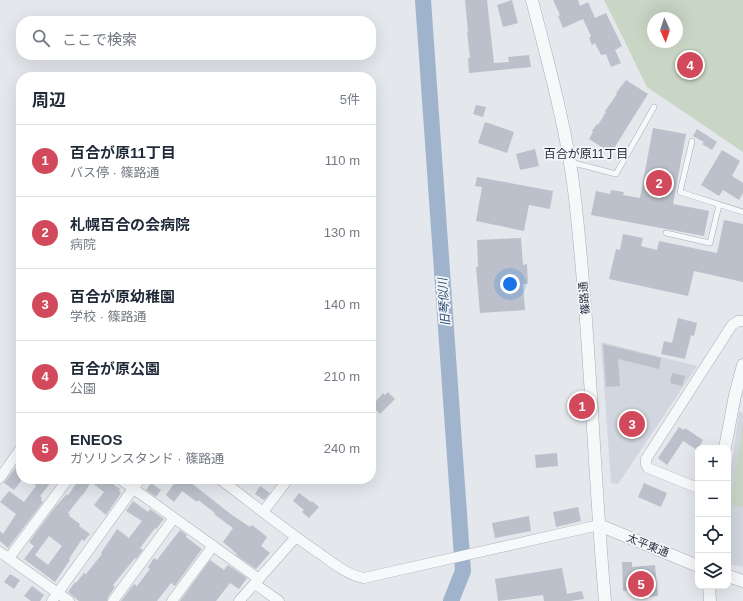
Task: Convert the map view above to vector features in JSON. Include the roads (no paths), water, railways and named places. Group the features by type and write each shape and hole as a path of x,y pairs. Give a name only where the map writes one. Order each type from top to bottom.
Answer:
{"street":[{"name":"篠路通","path":"532,0 556,91 574,189 585,306 605,601"},
{"path":"695,487 648,468 646,459 732,326 738,321 743,321"},
{"path":"726,445 739,396 743,365"},
{"path":"0,478 16,455"},
{"path":"9,558 64,484"},
{"path":"126,484 213,546 278,601"},
{"path":"52,601 136,484"},
{"path":"227,484 296,537 354,576 364,578 599,525"},
{"path":"263,512 284,484"},
{"path":"113,601 174,518"},
{"name":"太平東通","path":"599,525 695,565"},
{"path":"239,601 296,537"},
{"path":"172,601 213,546"},
{"path":"0,552 69,601"},
{"path":"731,577 743,581"},
{"path":"709,589 710,601"}],"lane":[{"path":"569,162 616,174 654,106"},
{"path":"692,141 680,192 743,212"},
{"path":"666,233 710,243 719,204"}],"waterway":[{"name":"旧琴似川","path":"423,0 463,571 451,601"}],"place":[{"name":"百合が原公園","path":"690,65"},
{"name":"札幌百合の会病院","path":"659,183"},
{"name":"百合が原11丁目","path":"582,406"},
{"name":"百合が原幼稚園","path":"632,424"},
{"name":"ENEOS","path":"641,584"}],"district":[{"name":"百合が原11丁目","path":"586,154"}]}
